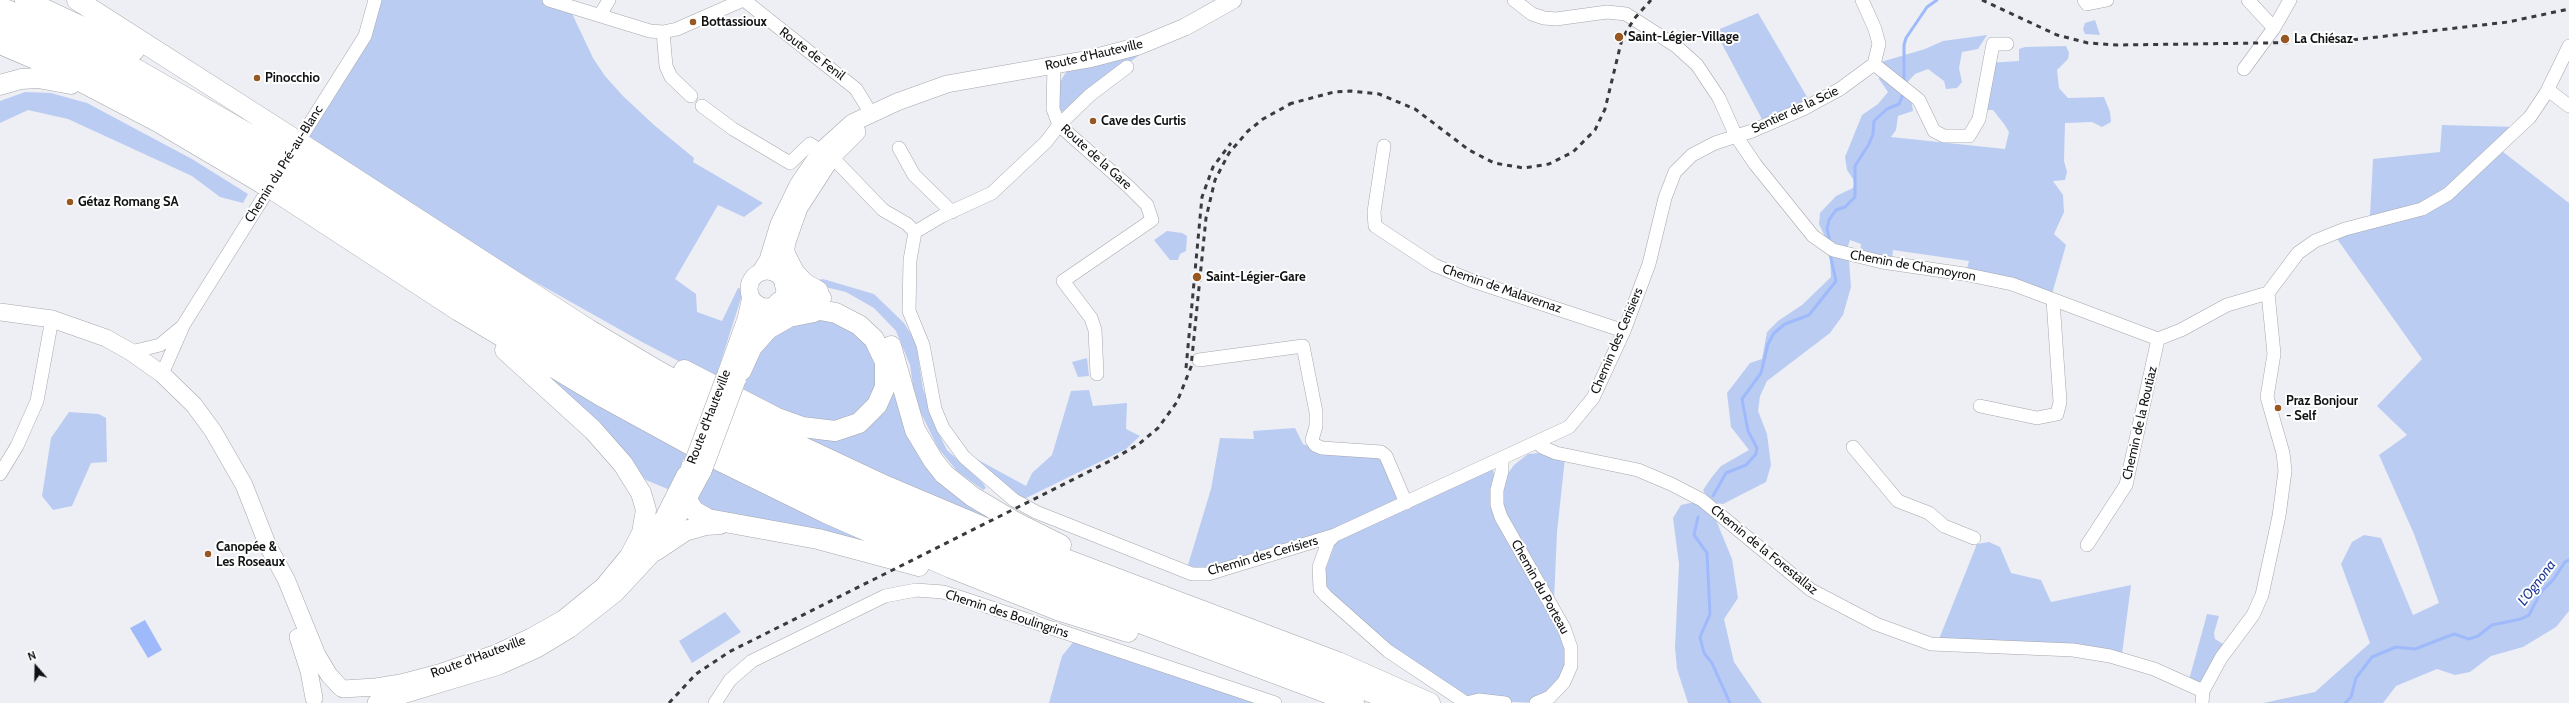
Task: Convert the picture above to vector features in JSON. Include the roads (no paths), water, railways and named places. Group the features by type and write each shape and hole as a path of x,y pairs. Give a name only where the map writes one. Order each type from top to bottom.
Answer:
{"highway":[{"path":"25,0 118,42 242,107"},
{"path":"76,0 242,107 283,164 459,311 578,415 614,454 639,489 646,510 642,533 630,556 607,584"},
{"path":"0,7 71,37 136,69 283,164 559,352 682,423 783,474 872,516 984,564 1354,703"},
{"path":"0,26 53,48 148,95 777,418 802,428 822,431 847,428 869,414 880,399 886,374 883,355 870,333 798,278 785,254"},
{"path":"0,44 47,64 120,101 182,135 283,164 568,337 689,407 766,447 880,501 979,543 1399,703"},
{"path":"0,85 21,79 52,79 76,85 120,101"},
{"path":"522,286 660,372 773,432 848,469 1002,535 1338,662 1430,703"},
{"path":"779,293 864,316 882,332 896,356 909,412 918,436 933,460 957,485 988,507 1017,523 1177,600"},
{"path":"735,375 759,338 772,325 798,314 834,307"},
{"path":"459,311 638,417 767,485 905,548 1060,611"},
{"path":"697,468 684,491 687,502 702,516 724,524"},
{"path":"655,551 685,531 706,525 724,524 779,532 861,550 983,584 1060,611 1327,693"}],"main road":[{"name":"Route d'Hauteville","path":"761,271 768,260 772,241 788,202 827,154 872,115 897,102 947,84 1110,54 1159,39 1233,0"},
{"name":"Route d'Hauteville","path":"313,700 325,688 376,688 401,683 439,673 497,653 558,622 607,584 634,557 654,533 697,468 749,341 759,322 779,293 785,254 799,208 827,154"},
{"path":"761,271 772,271 779,293 758,305 750,298 748,289 750,281 761,271"},
{"name":"Route d'Hauteville","path":"735,375 750,298"},
{"path":"0,312 52,319 90,331 131,352 162,374 194,405 213,431 244,485 268,546 281,568 317,655 326,670 342,688 350,693 356,703"},
{"name":"Route d'Hauteville","path":"376,703 478,673 537,649 570,629 601,606 655,551 687,502"},
{"path":"268,546 276,583 305,657 313,700"}],"street":[{"name":"Chemin du Pré-au-Blanc","path":"162,374 184,324 365,36 371,20 375,0"},
{"path":"549,0 650,31 664,32 677,29 743,0"},
{"path":"600,15 609,0"},
{"name":"Route de Fenil","path":"743,0 856,89 872,115"},
{"name":"Chemin de Chamoyron","path":"1514,0 1532,14 1544,18 1556,19 1619,6 1626,14 1676,46 1697,65 1719,98 1736,136 1755,164 1822,245 1839,253 2012,284 2158,339"},
{"path":"1862,0 1875,29 1879,44 1874,64 1919,100 1934,131 1944,136 1969,136 1979,119 1993,44 2007,44"},
{"path":"2084,0 2087,4 2107,0"},
{"path":"2248,0 2274,28"},
{"path":"2244,70 2274,28 2290,0"},
{"path":"664,32 666,66 672,77 691,96"},
{"path":"2158,339 2181,330 2228,305 2268,293 2298,253 2315,242 2346,229 2422,209 2448,194 2530,117 2548,90 2569,46"},
{"name":"Route de la Gare","path":"1054,64 1054,109 1059,125 1129,187 1147,205 1152,220 1062,281 1091,318 1095,330 1097,374"},
{"name":"Sentier de la Scie","path":"1736,136 1804,109 1840,89 1874,64"},
{"path":"702,106 733,129 790,163 810,144 827,154 883,210 907,224 915,232 992,193 1046,142 1059,125 1090,95 1127,67"},
{"path":"2548,90 2569,106"},
{"name":"Chemin des Cerisiers","path":"915,232 910,256 908,307 923,345 935,409 943,428 964,457 1014,500 1071,527 1192,574 1208,574 1336,535 1569,426 1586,409 1593,398 1624,331 1649,264 1665,198 1675,172 1692,155 1715,143 1736,136"},
{"name":"Chemin de Malavernaz","path":"1384,146 1374,212 1374,226 1434,265 1470,280 1624,331"},
{"path":"899,148 914,175 952,212"},
{"path":"2202,697 2221,658 2253,615 2262,595 2279,516 2285,471 2283,453 2267,397 2274,354 2268,293"},
{"path":"1980,406 2037,418 2057,414 2060,402 2053,300"},
{"path":"0,474 17,446 37,401 52,319"},
{"name":"Chemin du Pré-au-Blanc","path":"131,352 160,345 184,324"},
{"name":"Chemin de la Routiaz","path":"2087,545 2126,485 2158,339"},
{"path":"1199,360 1303,346 1316,412 1316,426 1312,440 1315,445 1322,448 1381,452 1386,456 1406,503"},
{"name":"Chemin de la Forestallaz","path":"1537,442 1542,447 1556,453 1638,470 1671,484 1702,500 1811,590 1876,624 1931,644 2073,650 2110,656 2154,669 2202,697"},
{"path":"1853,447 1898,500 1928,513 1944,526 1974,538"},
{"name":"Chemin du Porteau","path":"1502,458 1497,490 1497,505 1501,517 1564,628 1571,648 1570,666 1564,682 1550,697 1536,703"},
{"path":"1336,535 1328,542 1319,567 1320,589 1326,596 1388,651 1466,703 1478,700 1505,703"},
{"name":"Chemin des Boulingrins","path":"715,703 730,680 752,661 885,596 916,590 943,592 959,597 1275,703"}],"water":[{"path":"145,620 162,650 148,658 130,628"}],"waterway":[{"path":"1904,80 1904,45 1906,38 1927,7 1937,0"},
{"path":"1830,242 1827,229 1829,220 1836,210 1845,207 1855,197 1855,166 1869,144 1873,134 1874,121 1887,109 1899,104 1903,94"},
{"path":"1713,496 1726,473 1746,465 1756,454 1757,448 1748,431 1742,399 1761,373 1768,344 1774,333 1785,324 1809,315 1836,281 1830,254"},
{"path":"1698,517 1694,535 1707,553 1710,614 1700,637 1704,653 1712,663 1730,703"},
{"name":"L'Ognona","path":"2345,703 2351,697 2356,678 2372,657 2396,647 2415,649 2454,634 2469,639 2478,636 2492,625 2521,619 2529,615 2541,592 2553,580 2565,562 2569,560"}],"railway":[{"path":"1289,104 1334,92 1351,91 1379,94 1415,109 1469,150 1494,163 1524,168 1549,164 1573,152 1595,130 1605,109 1622,39 1634,19 1651,0"},
{"path":"1982,0 2057,35 2088,43 2117,45 2334,42 2508,22 2569,9"},
{"path":"669,703 696,674 729,652 1110,461 1139,444 1158,428 1177,402 1191,367 1206,218 1215,180 1229,153 1248,131 1263,119 1292,103"},
{"path":"1186,368 1202,197 1213,167 1231,143"}],"place":[{"name":"Bottassioux","path":"693,22"},
{"name":"Saint-Légier-Village","path":"1619,37"},
{"name":"La Chiésaz","path":"2285,39"},
{"name":"Pinocchio","path":"257,78"},
{"name":"Cave des Curtis","path":"1093,121"},
{"name":"Gétaz Romang SA","path":"70,202"},
{"name":"Saint-Légier-Gare","path":"1197,277"},
{"name":"Praz Bonjour - Self","path":"2278,408"},
{"name":"Canopée & Les Roseaux","path":"208,554"}]}
